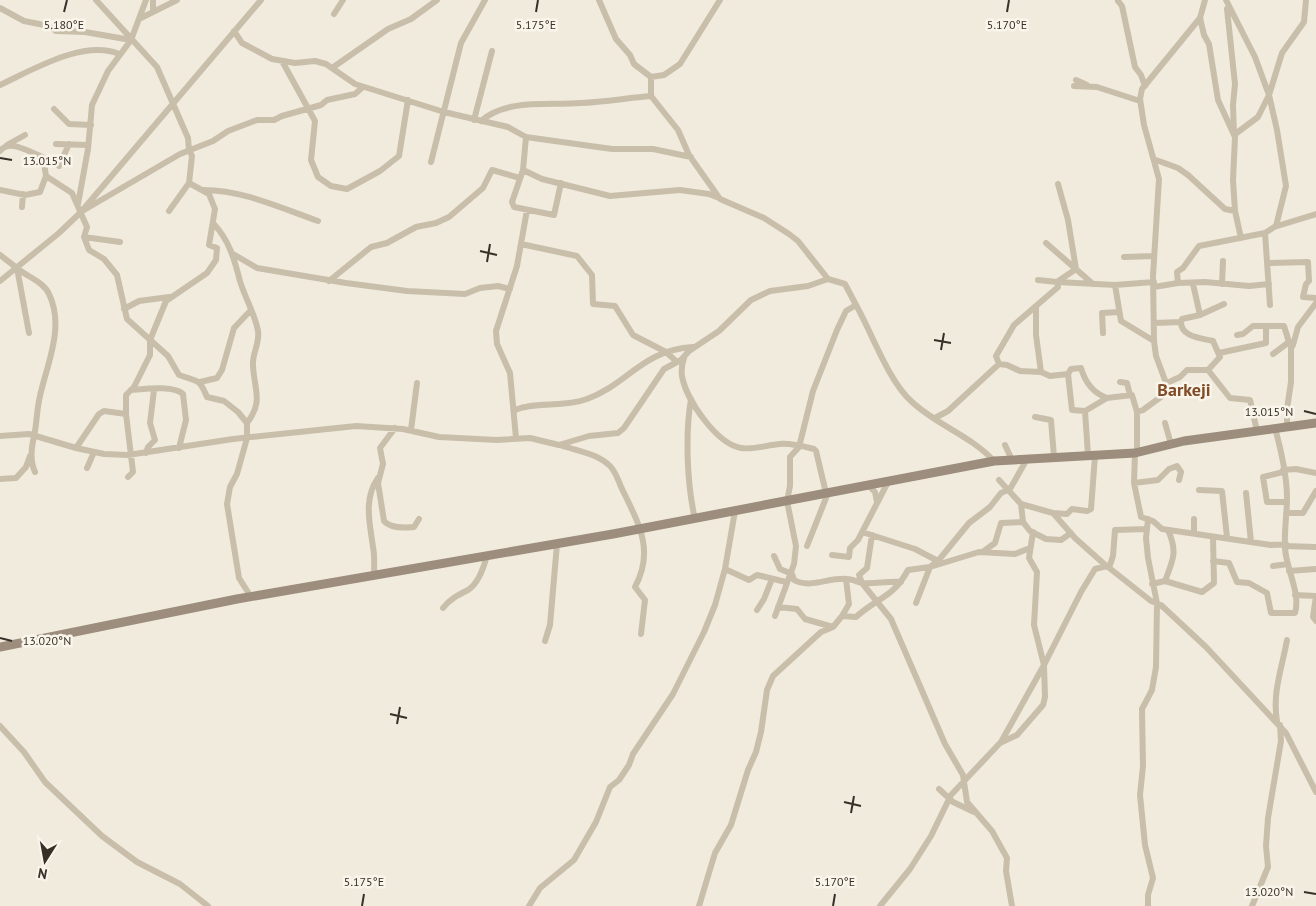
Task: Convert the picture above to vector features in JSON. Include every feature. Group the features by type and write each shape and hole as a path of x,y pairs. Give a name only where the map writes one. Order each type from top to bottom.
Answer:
{"street":[{"path":"96,0 157,67 168,96 174,103 188,138 189,150 192,156 189,183 169,212"},
{"path":"139,0 144,9"},
{"path":"79,209 92,105 108,70 131,40 141,18 146,0"},
{"path":"153,0 153,12"},
{"path":"141,18 177,0"},
{"path":"0,281 59,233 262,0"},
{"path":"334,14 343,0"},
{"path":"332,68 388,29 410,20 437,0"},
{"path":"431,162 461,43 485,0"},
{"path":"599,0 616,39 630,55 634,64 650,77 664,75 680,64 689,47 708,23 720,0"},
{"path":"1137,412 1169,391 1156,356 1154,341 1154,256 1160,193 1156,160 1148,142 1140,101 1145,86 1200,18 1205,0"},
{"path":"1226,0 1256,57 1268,95 1286,186 1280,215 1274,227"},
{"path":"1226,0 1235,84 1233,105 1233,180 1235,211 1241,238"},
{"path":"1234,135 1258,117 1268,95 1282,53 1304,22 1306,0"},
{"path":"1118,1 1122,6 1135,67 1141,75 1145,86"},
{"path":"0,8 24,20 49,26 56,31 85,32 131,40"},
{"path":"1200,18 1204,36 1209,44 1218,100 1234,135"},
{"path":"234,31 242,43 255,52 272,59 295,63 315,61 326,64 363,87 444,112 508,127 526,137 612,149 653,149 691,158"},
{"path":"0,85 60,57 108,50 119,54"},
{"path":"478,120 492,51"},
{"path":"282,61 315,121 311,160 318,177 331,186 347,189 380,171 398,156 408,100"},
{"path":"650,77 651,96 678,130 691,158 720,199"},
{"path":"1075,83 1115,92 1140,101"},
{"path":"79,209 189,150 257,120 274,120 321,105 327,100 355,94 363,87"},
{"path":"478,120 490,113 535,103 583,103 651,96"},
{"path":"54,109 69,124 91,125"},
{"path":"2,148 25,135"},
{"path":"526,137 522,170 512,202 514,206 554,215 560,183"},
{"path":"56,144 88,145"},
{"path":"59,166 68,144"},
{"path":"0,190 23,194 40,192 46,176 43,157 12,145 2,148"},
{"path":"1156,160 1178,168 1225,209 1235,211"},
{"path":"329,281 371,247 387,243 416,226 436,223 449,217 483,188 492,170 520,178"},
{"path":"522,170 542,179 610,196 680,190 709,194 764,218 798,241 828,279 845,284 888,371 911,402 948,428 975,443 994,461"},
{"path":"46,176 72,193 87,227 84,237 89,250 104,258 117,276 127,319 168,356 179,375 200,382 204,386 207,397 224,400 238,412 247,424"},
{"path":"128,476 133,472 129,455 131,447 126,414 126,395 131,390 150,354 150,340 158,317 170,297 206,273 216,260 217,248 209,245 215,209 209,194 189,183"},
{"path":"1058,184 1068,220 1076,269"},
{"path":"203,190 220,190 245,196 318,221"},
{"path":"22,207 23,194"},
{"path":"516,438 515,410 510,373 497,344 496,331 517,266 527,210"},
{"path":"1178,283 1177,272 1184,268 1199,246 1265,233 1274,227 1316,214"},
{"path":"213,223 224,235 233,254 259,333 253,362 258,393 256,406 247,424 247,438 230,487 227,504 239,578 251,597"},
{"path":"1265,233 1270,305"},
{"path":"84,237 120,242"},
{"path":"1046,242 1093,284"},
{"path":"520,244 577,256 592,275 593,304 615,306 633,335 666,352 677,362"},
{"path":"233,254 257,268 329,281 407,291 465,294 480,288 498,286 510,289"},
{"path":"0,255 38,281 46,290 53,307 54,344 39,398 31,457 36,472"},
{"path":"1124,257 1154,256"},
{"path":"1222,284 1223,261"},
{"path":"1268,263 1308,262 1309,281 1306,284 1303,297 1316,298"},
{"path":"17,268 29,333"},
{"path":"999,364 996,356 1014,325 1036,308 1058,287 1058,282 1076,269"},
{"path":"559,445 589,436 618,433 624,428 664,369 677,362 694,347 719,331 751,300 770,292 808,286 828,279"},
{"path":"1038,280 1115,285 1193,284 1205,282 1249,286 1269,284"},
{"path":"1193,284 1200,315"},
{"path":"1115,285 1121,321 1154,341"},
{"path":"124,309 139,301 170,297"},
{"path":"1273,354 1291,344 1298,327 1316,303"},
{"path":"1154,323 1181,322 1182,319 1200,315 1224,304"},
{"path":"856,305 844,315 817,379 799,445 790,457 790,486 787,501 796,546 792,574 794,580 808,585 819,581 846,579 862,583 901,582"},
{"path":"1036,308 1036,335 1041,372"},
{"path":"200,382 217,378 222,370 234,328 251,310"},
{"path":"1103,332 1102,313 1119,312"},
{"path":"1167,383 1180,377 1188,370 1208,370 1220,357 1213,341 1187,334 1181,327 1181,322"},
{"path":"1237,335 1243,334 1252,326 1298,327"},
{"path":"1219,353 1266,343 1266,327"},
{"path":"1285,328 1291,344 1291,382 1287,409 1287,427"},
{"path":"515,410 534,406 560,405 587,399 609,387 655,355 694,347"},
{"path":"685,355 681,367 682,377 701,415 716,433 740,448 778,444 799,445 816,451 827,493 807,546"},
{"path":"935,418 948,411 999,364 1007,365 1020,371 1041,372 1050,376 1068,374"},
{"path":"1107,398 1097,393 1088,384 1081,368 1071,369 1068,374 1072,410 1085,411 1107,398 1130,395"},
{"path":"1208,370 1230,398 1250,400 1257,431"},
{"path":"1120,382 1127,383 1137,412 1134,483 1141,517 1148,519 1162,529 1270,545 1316,547"},
{"path":"411,430 417,383"},
{"path":"131,390 173,389 182,394 186,420 180,448"},
{"path":"146,453 148,447 155,440 150,423 154,390"},
{"path":"691,398 688,419 689,494 695,519"},
{"path":"76,448 99,414 104,411 126,414"},
{"path":"1000,480 1010,488 1016,500 1021,504 1053,513 1067,514 1072,509 1087,511 1091,508 1091,456 1085,411"},
{"path":"1035,417 1051,420 1054,457"},
{"path":"1166,423 1171,444"},
{"path":"0,647 251,597 641,529 994,461 1136,452 1171,444 1316,423"},
{"path":"0,436 34,435 94,452 129,455 247,438 356,426 411,430 439,437 497,440 530,438 592,454 610,466 617,476 641,529 644,540 643,573 635,587 645,600 641,634"},
{"path":"394,428 383,440 380,448 383,464 379,492 384,521 386,524 414,527 419,518"},
{"path":"1213,561 1229,563 1237,582 1249,583 1267,593 1271,613 1295,613 1297,606 1285,545 1287,502 1275,428"},
{"path":"0,479 16,478 26,467 34,435"},
{"path":"1004,445 1012,460"},
{"path":"87,468 94,452"},
{"path":"916,603 930,567 962,535 974,518 990,507 1002,493 1010,488 1026,459"},
{"path":"1134,483 1158,480 1169,470 1177,466 1182,472 1179,480"},
{"path":"1287,502 1267,502 1262,477 1296,469 1316,473"},
{"path":"374,575 374,549 368,520 371,490 380,475"},
{"path":"832,555 850,557 850,548 862,532 888,482"},
{"path":"868,485 875,492 877,502"},
{"path":"1199,490 1222,491 1226,537"},
{"path":"1286,513 1303,513 1316,491"},
{"path":"1246,493 1251,542"},
{"path":"1021,504 1023,522 1033,532 1046,540 1061,540 1071,532"},
{"path":"529,906 540,888 574,860 596,822 610,787 619,780 629,766 633,754 673,694 704,632 725,569 735,511"},
{"path":"1053,513 1108,567 1178,620 1279,724 1286,733 1316,792"},
{"path":"1148,519 1146,538 1152,584 1157,603 1156,667 1152,690 1142,709 1143,766 1140,795 1145,845 1153,878 1148,895 1148,906"},
{"path":"1194,519 1194,533"},
{"path":"983,552 995,543 1001,523 1023,522"},
{"path":"1108,567 1114,556 1115,530 1147,529"},
{"path":"1165,581 1174,550 1168,530"},
{"path":"862,532 915,549 938,561"},
{"path":"1000,743 1017,735 1043,705 1045,697 1044,665 1034,626 1037,572 1029,558 1033,532"},
{"path":"872,535 867,568 859,575 862,583 891,619 945,744 956,761 964,780 966,802 992,831 1007,858 1006,871 1012,906"},
{"path":"1152,584 1165,581 1202,592 1214,583 1213,537"},
{"path":"545,641 550,625 557,544"},
{"path":"842,616 856,617 876,602 894,592 908,570 930,567 983,552 1015,554 1030,548"},
{"path":"443,608 459,593 469,589 475,582 482,572 487,555"},
{"path":"774,556 780,569 792,574"},
{"path":"1273,566 1316,570"},
{"path":"880,906 910,869 931,836 949,799 964,780 1000,743 1095,569 1108,567"},
{"path":"725,569 749,580 757,574 786,582"},
{"path":"775,616 786,582 792,574"},
{"path":"757,610 772,579"},
{"path":"699,906 716,853 731,825 748,770 756,752 762,732 767,690 773,676 821,632 833,627 842,616 849,604 846,579"},
{"path":"1295,595 1316,596 1313,617 1316,621"},
{"path":"778,607 797,609 805,619 833,627"},
{"path":"1252,906 1268,867 1266,846 1268,818 1280,741 1279,724 1275,709 1276,684 1287,640"},
{"path":"0,726 24,752 45,782 102,836 137,862 180,884 208,906"},
{"path":"939,789 949,799 975,813"}],"district":[{"name":"Barkeji","path":"1184,389"}]}
